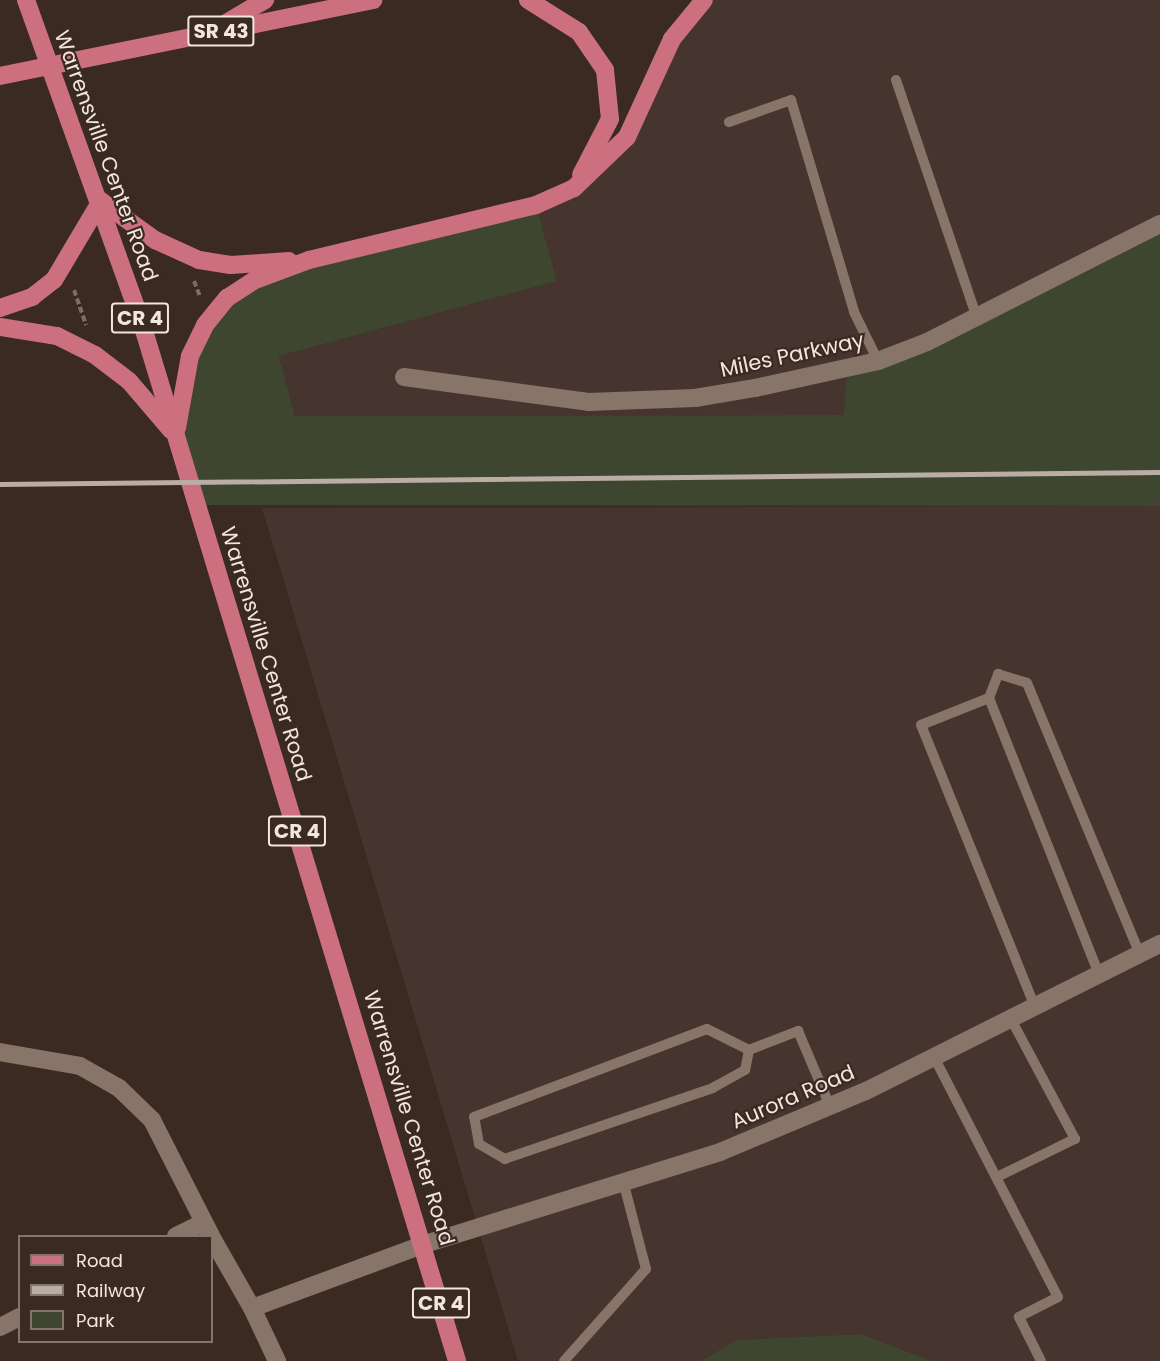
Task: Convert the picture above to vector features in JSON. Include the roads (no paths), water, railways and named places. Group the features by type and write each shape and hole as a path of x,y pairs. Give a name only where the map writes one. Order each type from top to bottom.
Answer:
{"main road":[{"name":"Warrensville Center Road","path":"26,0 101,201 176,436 425,1244 457,1361"},
{"path":"209,33 265,0"},
{"name":"SR 43","path":"0,76 373,0"},
{"path":"528,0 579,32 605,70 610,119 574,188"},
{"path":"176,436 190,356 216,310 255,280 309,260 527,208 574,188 627,137 672,39 704,0"},
{"path":"0,308 18,304 54,280 101,201 155,240 199,260 231,265 309,260"},
{"path":"0,327 57,336 95,355 129,381 176,436"}],"street":[{"name":"Miles Parkway","path":"404,377 539,397 629,402 725,393 878,361 977,318 1160,224"},
{"name":"Aurora Road","path":"252,1308 425,1244 720,1152 830,1106 934,1057 1160,944"},
{"path":"0,1052 80,1066 119,1088 152,1120 208,1232 184,1235"},
{"path":"213,1241 252,1308 277,1361"},
{"path":"0,1327 18,1318"}],"lane":[{"path":"896,80 977,318"},
{"path":"729,122 791,100 854,312 878,361"},
{"path":"1099,974 989,698 998,674 1027,683 1140,954"},
{"path":"989,698 921,724 1035,1007"},
{"path":"997,1177 1075,1139 1011,1019"},
{"path":"749,1050 745,1070 691,1095 504,1159 479,1144 474,1117 707,1029 749,1050 798,1031 830,1106"},
{"path":"934,1057 1058,1297 1019,1317 1041,1361"},
{"path":"564,1361 646,1269 623,1181"}],"railway":[{"path":"0,484 1160,472"}]}
